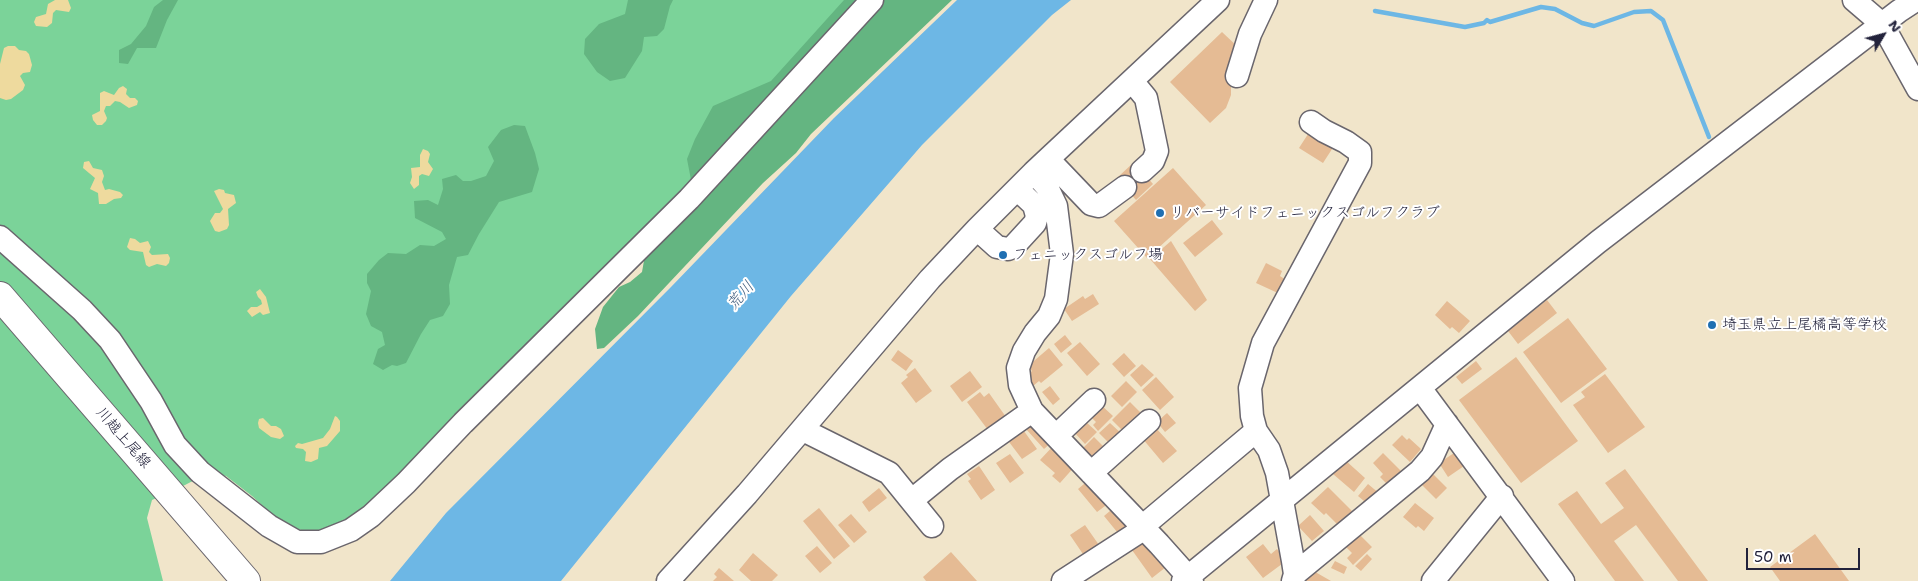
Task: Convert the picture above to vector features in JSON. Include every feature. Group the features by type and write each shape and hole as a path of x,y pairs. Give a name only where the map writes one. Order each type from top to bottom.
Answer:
{"main road":[{"name":"川越上尾線","path":"0,296 246,581"}],"street":[{"path":"0,237 82,310 110,340 176,445 200,472 268,526 297,542 321,542 351,530 371,516 406,483 463,423 689,199 872,0"},
{"path":"668,581 803,430 930,279 977,229 1041,166 1218,0"},
{"path":"1236,76 1250,34 1266,0"},
{"path":"1854,0 1882,24 1918,89"},
{"path":"1041,166 1047,187 1056,206 1062,254 1056,299 1049,316 1035,333 1024,351 1018,368 1020,385 1032,410 1144,527 1188,580 1281,501 1598,242 1916,0"},
{"path":"1132,81 1146,98 1156,151 1153,161 1142,171"},
{"path":"1294,578 1277,473 1269,450 1256,431 1252,416 1250,388 1263,342 1360,163 1360,152 1311,122"},
{"path":"1041,166 1091,204 1099,206 1125,187"},
{"path":"977,229 997,247 1008,249 1013,247 1038,216 1034,205 1017,189"},
{"path":"1420,388 1502,496 1563,581"},
{"path":"1056,436 1094,400"},
{"path":"912,500 950,469 1032,410"},
{"path":"1091,473 1149,421"},
{"path":"1294,578 1420,471 1432,457 1447,424"},
{"path":"803,430 888,473 932,526"},
{"path":"1063,581 1144,527 1256,431"},
{"path":"1434,581 1502,496"}],"green space":[{"path":"0,0 864,0 684,196 354,524 313,535 279,521 252,496 226,476 208,473 152,500 147,518 163,581 0,581"},
{"path":"163,0 178,0 167,20 156,48 137,48 128,64 119,63 119,50 131,44 146,26 154,7"},
{"path":"628,0 673,0 664,29 657,36 644,37 642,51 625,78 610,81 597,72 584,54 585,39 599,24 625,14"},
{"path":"844,0 952,0 811,134 796,153 763,183 638,316 604,348 597,349 595,329 603,307 619,287 630,282 642,272 645,255 686,210 691,180 687,159 695,139 713,106 771,81"},
{"path":"514,125 525,126 535,153 539,169 532,192 499,202 468,255 457,257 449,285 450,304 443,316 430,320 406,363 397,366 392,365 383,370 373,364 378,349 385,345 382,332 371,326 366,314 371,291 367,283 367,274 388,253 406,254 420,245 434,246 446,239 442,232 415,218 414,201 428,200 438,205 443,189 442,179 456,175 463,181 471,181 486,176 494,161 488,147 501,130"}],"sand":[{"path":"55,0 68,0 71,8 69,12 56,10 53,13 52,23 47,27 36,26 34,22 36,17 46,14 48,4"},
{"path":"15,46 19,50 26,51 29,54 32,65 30,72 23,73 20,76 25,85 23,90 11,99 6,100 0,98 0,64 4,48"},
{"path":"123,86 127,89 126,94 130,98 135,98 138,101 137,105 129,108 115,101 110,106 106,106 104,111 107,118 106,121 102,125 97,125 92,115 100,111 100,93 104,91 114,95"},
{"path":"423,149 430,154 428,162 433,169 429,176 422,174 419,176 419,185 414,189 410,183 412,177 411,168 420,167 420,155"},
{"path":"89,161 93,168 102,170 104,176 102,182 105,190 109,189 120,192 123,195 121,198 114,199 106,204 99,204 98,193 90,189 95,178 83,168 84,162"},
{"path":"219,189 234,195 236,203 228,209 229,225 227,229 219,232 215,231 210,221 215,213 220,213 223,209 214,191"},
{"path":"130,238 140,243 148,241 151,247 149,252 152,255 168,254 170,258 169,263 166,266 157,264 149,267 146,265 143,252 130,250 127,247"},
{"path":"260,289 266,297 270,313 263,315 260,312 252,317 247,311 251,307 257,307 262,304 256,292"},
{"path":"335,416 340,421 340,431 327,446 319,448 318,459 311,462 305,461 306,452 295,446 298,443 302,444 323,438 330,429"},
{"path":"263,418 271,426 281,429 284,436 280,439 271,437 259,428 259,419"}],"water":[{"name":"荒川","path":"957,0 1071,0 1052,15 922,145 791,296 561,581 390,581 446,513 671,287 834,118"}],"building":[{"path":"1222,32 1239,48 1231,77 1231,95 1226,108 1210,123 1170,82"},
{"path":"1310,131 1334,146 1323,163 1299,148"},
{"path":"1134,162 1153,184 1136,200 1117,178"},
{"name":"リバーサイドフェニックスゴルフクラブ","path":"1173,168 1206,205 1147,258 1114,221"},
{"path":"1212,220 1223,234 1195,257 1183,243"},
{"path":"1171,241 1207,300 1195,311 1150,259"},
{"path":"1266,263 1282,271 1280,276 1286,280 1280,294 1256,283"},
{"path":"1093,294 1099,304 1072,321 1064,309 1083,296 1085,299"},
{"path":"1547,300 1557,313 1518,344 1508,331"},
{"path":"1447,301 1470,321 1459,333 1452,327 1450,329 1435,315"},
{"path":"1568,318 1607,369 1561,403 1523,352"},
{"path":"1065,335 1072,344 1061,353 1054,344"},
{"path":"1080,342 1100,364 1087,376 1067,353"},
{"path":"1049,348 1063,365 1041,383 1039,381 1033,386 1025,377 1032,371 1028,366"},
{"path":"898,350 913,361 906,371 891,360"},
{"path":"1124,353 1136,366 1124,377 1112,364"},
{"path":"1516,357 1578,441 1521,483 1459,400"},
{"path":"1476,361 1482,369 1462,384 1456,377"},
{"path":"1142,364 1154,375 1141,387 1130,375"},
{"path":"915,368 932,391 916,403 901,383 908,377 906,375"},
{"path":"970,371 982,387 962,402 950,386"},
{"path":"1605,374 1645,427 1608,453 1573,405 1585,397 1581,392"},
{"path":"1156,377 1174,397 1160,410 1142,390"},
{"path":"1126,381 1137,392 1122,407 1111,396"},
{"path":"1050,386 1060,399 1053,405 1042,392"},
{"path":"980,392 984,397 989,393 1006,417 988,430 967,402"},
{"path":"1130,402 1143,415 1125,433 1112,420"},
{"path":"1100,404 1113,416 1098,431 1093,425 1096,422 1089,415"},
{"path":"1167,413 1176,423 1165,432 1157,422"},
{"path":"1034,421 1053,441 1044,449 1026,429"},
{"path":"1085,421 1097,432 1085,444 1074,432"},
{"path":"1110,423 1123,435 1112,446 1099,433"},
{"path":"1021,427 1037,449 1022,459 1006,438"},
{"path":"1155,427 1177,451 1163,463 1142,438"},
{"path":"1402,435 1407,440 1409,438 1421,449 1410,462 1392,445"},
{"path":"1094,437 1107,450 1094,463 1081,450"},
{"path":"1054,445 1076,465 1060,483 1052,476 1055,473 1040,460"},
{"path":"1383,453 1404,474 1391,488 1380,477 1383,474 1373,463"},
{"path":"1454,453 1464,466 1448,477 1439,463"},
{"path":"1010,454 1024,473 1010,483 996,463"},
{"path":"1345,460 1365,478 1354,492 1333,474"},
{"path":"979,466 995,490 981,500 968,481 971,479 967,474"},
{"path":"1625,469 1708,581 1678,581 1636,525 1614,541 1644,581 1615,581 1558,504 1577,491 1601,524 1624,508 1605,483"},
{"path":"1430,471 1447,488 1436,499 1419,482"},
{"path":"1090,479 1109,503 1097,512 1078,489"},
{"path":"1368,484 1380,494 1370,506 1358,496"},
{"path":"1328,487 1352,511 1338,525 1326,513 1324,515 1311,503"},
{"path":"879,488 887,498 869,512 862,502"},
{"path":"1415,503 1434,518 1424,531 1418,526 1416,528 1403,517"},
{"path":"1117,505 1135,527 1122,538 1104,516"},
{"path":"819,508 850,546 834,559 803,521"},
{"path":"851,514 867,532 854,543 838,525"},
{"path":"1310,515 1324,531 1312,541 1298,526"},
{"path":"1085,525 1099,545 1087,560 1070,535"},
{"path":"1359,534 1372,547 1353,565 1347,558 1352,553 1346,547"},
{"path":"1815,534 1849,581 1780,581 1770,567"},
{"path":"1146,540 1166,567 1152,578 1132,550"},
{"path":"1263,544 1271,554 1277,549 1286,561 1263,578 1246,557"},
{"path":"817,546 832,563 820,573 805,556"},
{"path":"951,552 977,581 926,581 923,577"},
{"path":"753,553 778,575 772,581 751,581 739,570"},
{"path":"1367,554 1372,559 1361,571 1355,566"},
{"path":"1335,561 1347,567 1344,574 1331,568"},
{"path":"719,568 734,581 713,581 717,577 714,574"},
{"path":"1310,569 1331,581 1304,581"}],"waterway":[{"path":"1375,11 1465,27 1484,23 1487,20 1490,22 1541,7 1555,9 1582,23 1594,26 1634,12 1651,11 1663,20 1709,137"}],"place":[{"name":"リバーサイドフェニックスゴルフクラブ","path":"1160,213"},
{"name":"フェニックスゴルフ場","path":"1003,255"},
{"name":"埼玉県立上尾橘高等学校","path":"1712,325"}]}
